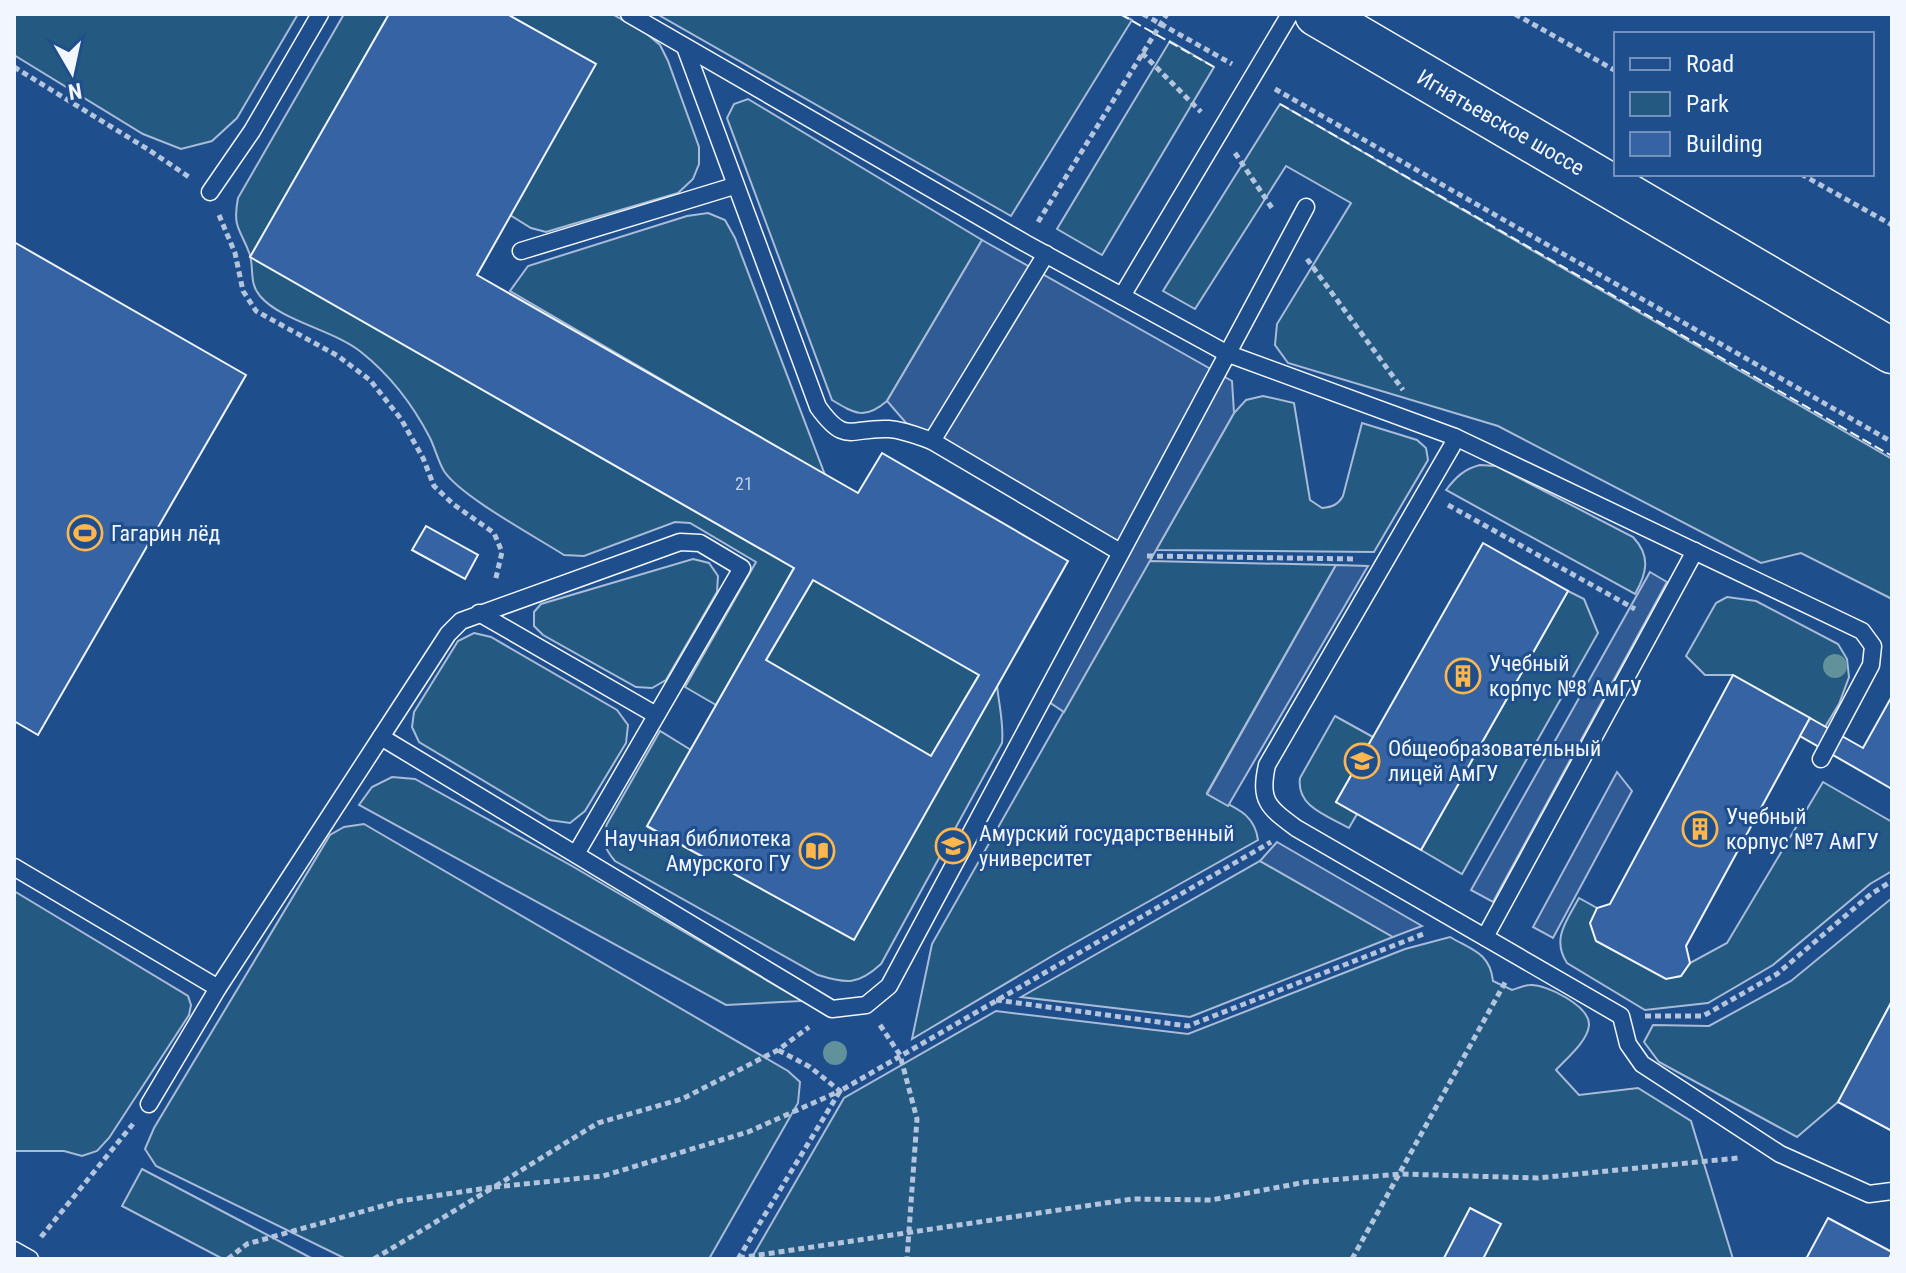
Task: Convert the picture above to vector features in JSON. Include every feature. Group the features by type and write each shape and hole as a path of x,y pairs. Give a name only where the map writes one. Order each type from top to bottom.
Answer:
{"main road":[{"name":"Игнатьевское шоссе","path":"1317,14 1892,351"}],"lane":[{"path":"210,192 252,131 320,14"},
{"path":"629,14 1025,243 1226,353 1455,437 1862,631 1873,646 1871,665 1821,759"},
{"path":"1122,296 1290,14"},
{"path":"685,47 818,407 832,427 853,433 886,429 905,431 932,441 1120,552"},
{"path":"521,251 734,186"},
{"path":"381,737 832,1009 866,1005 889,986 1306,207"},
{"path":"932,441 1046,254"},
{"path":"1455,437 1267,765 1262,788 1273,810 1296,828 1621,1016 1628,1044 1642,1064 1780,1154 1869,1194 1892,1191"},
{"path":"149,1104 218,988 448,634 461,621 479,613 661,547 680,542 700,543 742,568 576,854"},
{"path":"1485,937 1695,551"},
{"path":"479,613 656,715"},
{"path":"14,867 218,988"}],"path":[{"path":"1143,14 1892,442"},
{"path":"1025,243 1167,14"},
{"path":"1515,14 1614,70"},
{"path":"14,67 149,150 210,192 235,253 243,291 256,311 338,356 370,380 401,419 423,458 434,486 453,504 494,533 502,552 499,574 479,613"},
{"path":"1805,176 1892,225"},
{"path":"1425,492 1657,621"},
{"path":"1120,552 1154,556 1386,560"},
{"path":"228,1259 247,1244 400,1201 494,1187 603,1176 748,1132 840,1091 1296,828"},
{"path":"1621,1016 1703,1016 1777,974 1871,894 1892,881"},
{"path":"995,1000 1188,1026 1457,920"},
{"path":"1352,1259 1519,957"},
{"path":"866,1005 900,1055 917,1119 907,1259"},
{"path":"374,1259 598,1123 682,1099 778,1050 832,1009"},
{"path":"778,1050 810,1067 840,1091"},
{"path":"738,1259 840,1091"},
{"path":"23,1256 149,1104"},
{"path":"738,1259 1132,1199 1211,1200 1306,1182 1401,1174 1538,1178 1780,1154"}],"green space":[{"path":"14,14 298,14 237,118 212,141 181,149 143,134 14,55"},
{"path":"344,14 389,14 251,257 794,568 716,705 685,687 756,562 690,523 675,522 584,556 564,555 482,504 453,481 444,471 416,414 372,361 350,344 269,305 257,291 250,255 238,228 238,198"},
{"path":"507,14 612,14 660,45 699,147 699,164 693,179 678,193 546,232 531,228 510,215 595,64"},
{"path":"657,14 1120,14 1132,20 1011,216"},
{"path":"1170,41 1214,67 1102,255 1057,229"},
{"path":"748,99 982,240 887,401 872,411 860,413 832,400 727,118 734,104"},
{"path":"1280,104 1892,459 1892,599 1801,553 1761,563 1498,426 1288,363 1275,345 1277,324 1351,203 1286,166 1195,309 1163,291"},
{"path":"708,213 725,220 735,238 825,475 510,291 528,266 687,216"},
{"path":"1263,396 1294,403 1310,500 1322,508 1334,505 1343,496 1362,423 1417,440 1426,448 1428,460 1374,552 1156,550 1234,413 1246,400"},
{"path":"1480,465 1496,466 1633,537 1645,558 1642,579 1635,594 1446,490 1461,474"},
{"path":"693,559 709,563 718,576 717,592 666,680 652,688 636,687 543,635 534,626 534,612 541,604"},
{"path":"1149,561 1336,565 1207,793 1246,816 1256,830 1258,840 912,1039 932,944"},
{"path":"813,580 979,675 931,756 766,660"},
{"path":"1568,591 1584,599 1598,633 1462,874 1421,850"},
{"path":"1727,597 1756,601 1838,644 1847,659 1849,677 1839,704 1825,727 1733,675 1705,675 1686,656 1716,603"},
{"path":"474,633 491,637 617,710 628,725 626,743 585,811 570,823 549,820 419,742 412,727 414,712 458,641"},
{"path":"997,685 1002,743 881,964 859,979 845,981 818,975 615,861 606,848 604,835 607,824 660,731 691,750 648,827 854,939"},
{"path":"1335,716 1373,737 1336,802 1357,814 1349,828 1315,809 1300,788 1300,778"},
{"path":"392,777 415,779 572,866 802,1001 726,1005 359,805 372,787"},
{"path":"1823,782 1892,822 1892,871 1870,884 1773,965 1708,1003 1645,1010 1567,963 1560,946 1562,930 1579,898 1597,908 1665,978 1680,976 1690,963 1727,943"},
{"path":"364,824 788,1071 800,1082 798,1103 709,1259 346,1259 156,1166 145,1149 154,1128 330,835 344,827"},
{"path":"1260,861 1393,937 1190,1017 1021,997"},
{"path":"14,891 188,996 191,1005 189,1015 109,1138 97,1151 82,1156 64,1151 14,1151"},
{"path":"1892,898 1892,1001 1838,1102 1797,1137 1659,1062 1644,1042 1653,1025 1709,1026 1791,981"},
{"path":"1450,937 1484,958 1493,981 1512,990 1530,985 1546,988 1582,1011 1587,1018 1588,1031 1556,1070 1579,1095 1638,1088 1691,1121 1733,1259 751,1259 844,1098 996,1011 1188,1034 1405,949"},
{"path":"142,1169 313,1259 223,1259 122,1206"}],"shaded area":[{"path":"982,240 1232,381 1234,413 1064,712 1043,698 1120,552 913,431 887,401"},
{"path":"1336,565 1368,566 1228,806 1207,794"},
{"path":"1650,572 1667,582 1493,902 1471,890"},
{"path":"1617,772 1632,791 1553,938 1533,927"},
{"path":"1277,842 1422,926 1393,937 1260,861"}],"building":[{"path":"389,14 507,14 596,64 477,275 858,493 882,453 1068,561 854,940 647,826 794,568 250,257","holes":["813,580 979,675 931,756 766,660"]},
{"name":"Гагарин лёд","path":"14,242 246,375 38,735 14,721"},
{"path":"426,526 478,555 465,579 412,550"},
{"name":"Учебный корпус №8 АмГУ","path":"1483,543 1568,591 1421,850 1336,802"},
{"name":"Учебный корпус №7 АмГУ","path":"1733,675 1810,718 1686,946 1690,963 1681,976 1666,979 1596,941 1590,923 1597,908 1610,904"},
{"path":"1892,696 1892,789 1800,736 1810,718 1863,748"},
{"path":"1892,1001 1892,1131 1838,1102"},
{"path":"1470,1208 1501,1224 1483,1259 1444,1258"},
{"path":"1828,1218 1892,1252 1889,1259 1806,1259"}],"fence":[{"path":"1120,14 1214,67"},
{"path":"1280,104 1892,456"}],"place":[{"name":"Гагарин лёд","path":"85,533"},
{"name":"Учебный корпус №8 АмГУ","path":"1463,676"},
{"name":"Общеобразовательный лицей АмГУ","path":"1362,761"},
{"name":"Учебный корпус №7 АмГУ","path":"1700,829"},
{"name":"Амурский государственный университет","path":"953,846"},
{"name":"Научная библиотека Амурского ГУ","path":"817,851"}]}
